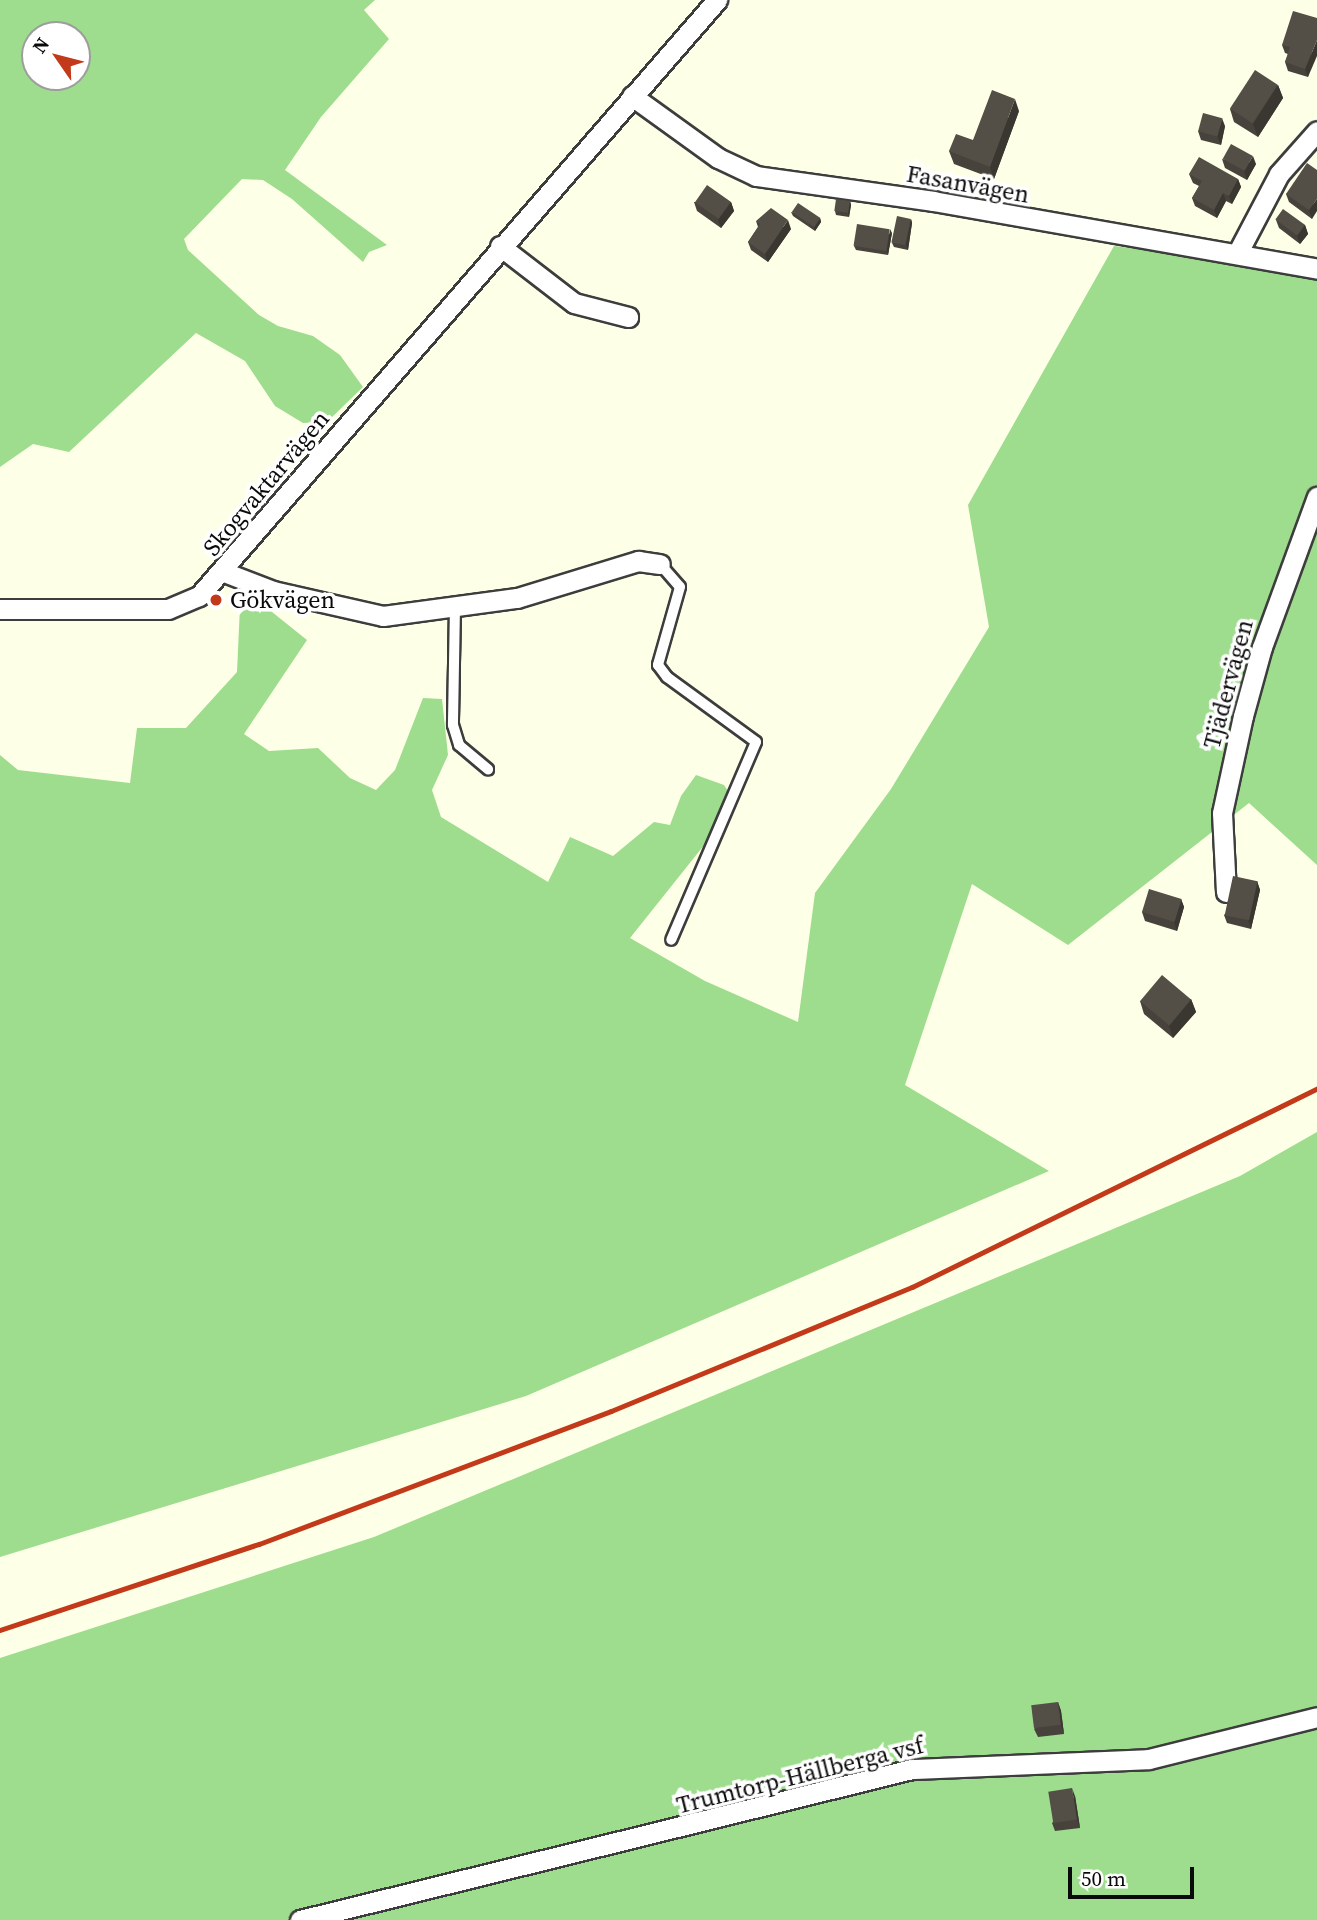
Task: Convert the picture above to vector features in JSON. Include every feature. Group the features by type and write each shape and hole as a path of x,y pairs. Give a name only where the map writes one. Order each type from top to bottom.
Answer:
{"street":[{"name":"Skogvaktarvägen","path":"0,609 167,609 199,597 224,572 500,246 716,0"},
{"name":"Fasanvägen","path":"632,96 718,158 756,176 1317,269"},
{"path":"1237,254 1279,174 1317,131"},
{"path":"500,246 574,303 628,317"},
{"name":"Tjädervägen","path":"1226,892 1222,813 1243,716 1270,622 1317,496"},
{"path":"224,572 273,591 383,616 551,591 638,561 660,564"},
{"name":"Trumtorp-Hällberga vsf","path":"300,1920 684,1829 912,1769 1149,1759 1317,1717"}],"lane":[{"path":"660,564 680,587 658,665 667,677 756,742 671,940"},
{"path":"455,605 453,725 459,745 488,769"}],"green space":[{"path":"0,0 375,0 364,10 389,39 321,117 285,170 387,245 369,252 363,262 292,199 263,180 242,179 184,239 188,250 259,315 278,326 313,336 340,355 363,387 327,422 303,423 275,406 245,361 196,333 69,452 33,444 0,467"},
{"path":"1114,246 1317,273 1317,865 1249,803 1068,945 972,884 905,1085 1049,1171 526,1396 0,1557 0,755 18,770 130,783 137,728 186,728 237,672 240,606 267,608 307,640 244,734 269,751 318,748 350,778 376,790 395,770 423,698 442,699 448,755 432,790 441,817 548,882 570,837 613,856 654,822 670,825 681,796 696,775 724,785 728,791 705,844 630,938 705,981 798,1022 815,893 891,789 989,627 968,505"},
{"path":"1317,1132 1317,1920 0,1920 0,1658 374,1537 1240,1176"}],"building":[{"path":"1293,11 1317,18 1317,40 1305,69 1285,62 1290,47 1282,45"},
{"path":"1255,70 1278,85 1253,123 1230,109"},
{"path":"992,90 1015,99 990,167 949,151 956,134 973,140"},
{"path":"1203,113 1222,118 1217,137 1198,131"},
{"path":"1231,144 1253,156 1245,171 1223,159"},
{"path":"1199,157 1238,179 1229,196 1223,193 1214,210 1192,198 1202,181 1189,174"},
{"path":"1307,163 1317,170 1317,199 1309,210 1286,194"},
{"path":"707,185 731,202 719,219 695,202"},
{"path":"836,199 850,201 848,213 834,211"},
{"path":"798,203 820,218 814,227 792,212"},
{"path":"771,208 788,220 765,254 748,242 760,224 756,221"},
{"path":"1283,209 1305,225 1297,235 1275,220"},
{"path":"897,216 911,219 905,245 891,242"},
{"path":"857,224 890,229 886,251 854,246"},
{"path":"1233,876 1257,881 1249,920 1225,915"},
{"path":"1149,889 1182,899 1174,922 1142,912"},
{"path":"1162,975 1191,999 1169,1025 1140,1001"},
{"path":"1058,1702 1061,1725 1034,1728 1031,1705"},
{"path":"1072,1788 1077,1820 1053,1823 1048,1792"}],"railway":[{"path":"0,1630 259,1544 611,1411 912,1287 1317,1089"}],"place":[{"name":"Gökvägen","path":"216,600"}]}
